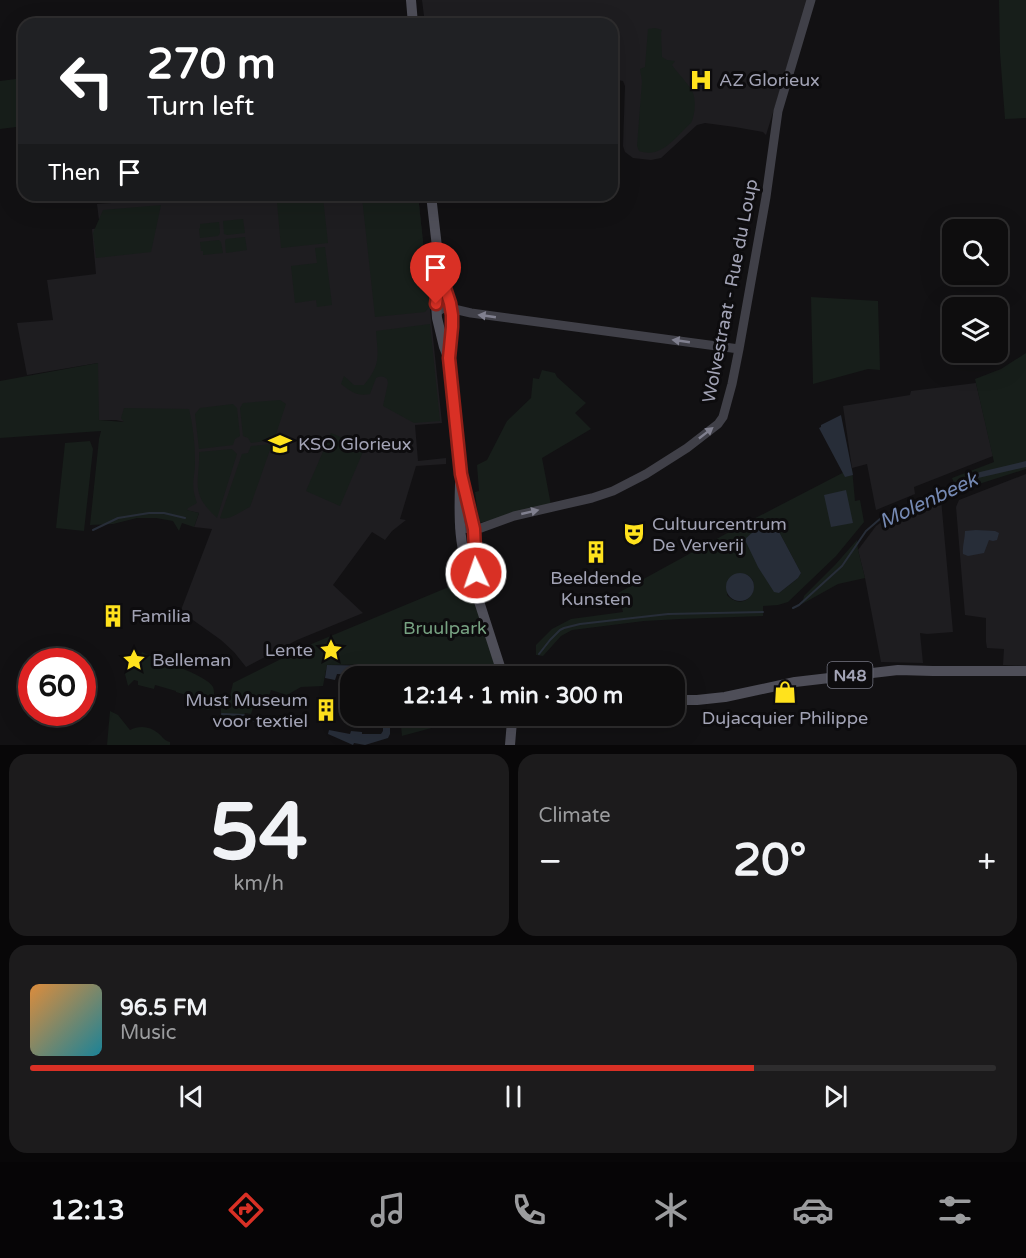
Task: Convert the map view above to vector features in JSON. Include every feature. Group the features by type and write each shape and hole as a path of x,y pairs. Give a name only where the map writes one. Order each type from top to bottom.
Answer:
{"main road":[{"path":"411,0 412,18"},
{"path":"432,201 440,273 436,304 437,317 449,358"},
{"path":"440,273 451,309 449,358 461,474 474,529 476,573 474,580"},
{"path":"461,474 459,516 468,569 474,580 500,666"},
{"name":"N48","path":"685,700 711,699 795,682 890,671 1026,671"},
{"path":"509,726 510,745"}],"street":[{"name":"Wolvestraat - Rue du Loup","path":"460,528 474,529 514,516 613,491 646,474 687,448 723,417 739,349 766,196 776,117 811,0"},
{"path":"452,321 445,325 437,317 445,307 479,315 739,349"}],"shaded area":[{"name":"AZ Glorieux","path":"422,0 808,0 766,135 763,132 705,123 697,125 661,158 651,160 633,158 625,152 623,146 625,86 623,81 618,80 618,18 424,18"},
{"name":"KSO Glorieux","path":"139,201 419,201 442,423 415,425 418,461 446,458 446,464 416,466 400,519 406,520 385,540 372,532 333,585 363,613 297,640 246,667 221,640 181,610 212,529 194,527 199,513 166,506 129,423 98,420 98,363 27,375 17,323 53,320 47,280 96,274 92,229 100,228 97,204"},
{"path":"976,383 993,456 914,487 915,494 876,510 867,464 852,468 843,406 910,395 911,391"},
{"path":"841,415 853,475 845,477 819,428"},
{"path":"1026,461 1026,467 978,478 957,490 955,485 980,472"},
{"path":"1026,474 1026,666 1003,665 1004,649 987,648 986,618 965,615 956,507 959,500"},
{"path":"846,490 853,523 831,527 824,495"},
{"path":"941,499 953,632 920,633 923,663 881,662 858,550 876,526 883,521"},
{"path":"773,524 801,573 779,593 774,592 745,540 753,532"},
{"path":"965,531 995,531 999,533 997,540 989,540 984,553 968,556 963,554"},
{"path":"740,573 750,577 754,587 750,597 740,601 730,597 726,587 730,577"},
{"path":"327,665 382,666 340,666 340,674 337,674 335,680 325,678"},
{"path":"383,726 390,726 388,738 365,745 354,743 353,745 328,734 329,730 350,734 351,731 362,732 362,734 381,734"}],"green space":[{"path":"999,0 1026,0 1026,118 1005,119"},
{"path":"648,29 662,30 662,57 675,61 672,65 690,87 695,100 695,108 691,123 674,140 655,152 647,153 639,151 637,146 642,81 640,69 645,67"},
{"path":"18,79 18,127 0,129 0,81"},
{"path":"323,201 328,243 281,248 277,202"},
{"path":"362,201 419,201 430,306 425,312 375,317"},
{"path":"161,205 151,252 96,258 93,233 103,210"},
{"path":"243,219 245,233 224,234 223,221"},
{"path":"219,222 218,236 200,238 200,224"},
{"path":"245,237 247,250 226,253 226,239"},
{"path":"219,240 223,253 203,255 200,242"},
{"path":"325,247 332,305 317,307 316,300 295,303 291,266 317,263 315,248"},
{"path":"811,297 878,301 880,370 868,369 813,384"},
{"path":"430,324 440,421 414,423 383,406 388,383 383,377 376,378 370,394 366,395 351,391 341,384 344,376 354,385 364,385 369,378 377,360 376,331"},
{"path":"1026,353 1026,469 957,491 952,478 994,462 975,379 1001,369"},
{"path":"98,363 99,420 124,422 121,418 124,408 189,409 194,441 193,486 197,503 187,510 199,513 194,527 182,523 179,531 173,521 156,518 137,518 113,524 90,525 101,431 0,438 0,381"},
{"path":"542,370 555,373 586,403 575,413 591,429 542,458 551,505 479,523 475,492 479,491 477,465 487,460 507,421 531,398 533,378 539,379"},
{"path":"280,400 286,404 274,440 251,443 243,436 240,408 243,403"},
{"path":"233,404 237,408 240,436 235,439 233,445 199,449 195,414 200,408"},
{"path":"331,433 365,447 340,506 306,491"},
{"path":"90,441 93,449 84,531 56,528 65,443"},
{"path":"272,444 250,507 231,517 220,518 242,454 248,453 251,446"},
{"path":"232,449 237,454 217,518 199,494 199,452"},
{"path":"852,468 855,501 860,500 864,522 836,556 788,602 763,606 763,616 644,621 572,630 561,636 543,656 536,655 536,645 552,629 571,619 623,612 618,593","holes":["770,524 777,528 801,573 779,593 747,537","738,573 747,575 754,586 752,593 742,601 735,601 727,595"]},
{"path":"857,540 865,578 838,584 802,604 804,596"},
{"name":"Bruulpark","path":"468,579 495,666 327,665 323,686 301,687 287,695 271,690 268,699 257,696 251,714 221,716 221,708 227,710 233,683 309,645"},
{"path":"142,652 209,682 214,693 209,710 188,705 189,699 186,695 176,691 155,685 154,689 138,685 138,681 134,680 128,686 125,674 132,655 140,657"},
{"path":"110,711 118,715 130,730 141,727 152,729 170,742 170,745 107,745"},
{"path":"401,726 435,726 435,727 402,736"}],"waterway":[{"name":"Molenbeek","path":"793,608 842,566 866,531 881,518 958,486"},
{"path":"93,530 118,518 149,513 164,513 185,518"},
{"name":"Molenbeek","path":"539,654 560,630 580,624 668,614 763,612"},
{"name":"Molenbeek","path":"222,714 243,715 268,728"}],"place":[{"name":"AZ Glorieux","path":"701,80"},
{"name":"KSO Glorieux","path":"280,444"},
{"name":"Cultuurcentrum De Ververij","path":"634,534"},
{"name":"Beeldende Kunsten","path":"596,552"},
{"name":"Familia","path":"113,616"},
{"name":"Lente","path":"331,650"},
{"name":"Belleman","path":"134,660"},
{"name":"Dujacquier Philippe","path":"785,692"},
{"name":"Must Museum voor textiel","path":"326,710"}],"route":[{"path":"436,304 440,273 452,315 449,358 461,474 474,529 476,573"}]}
